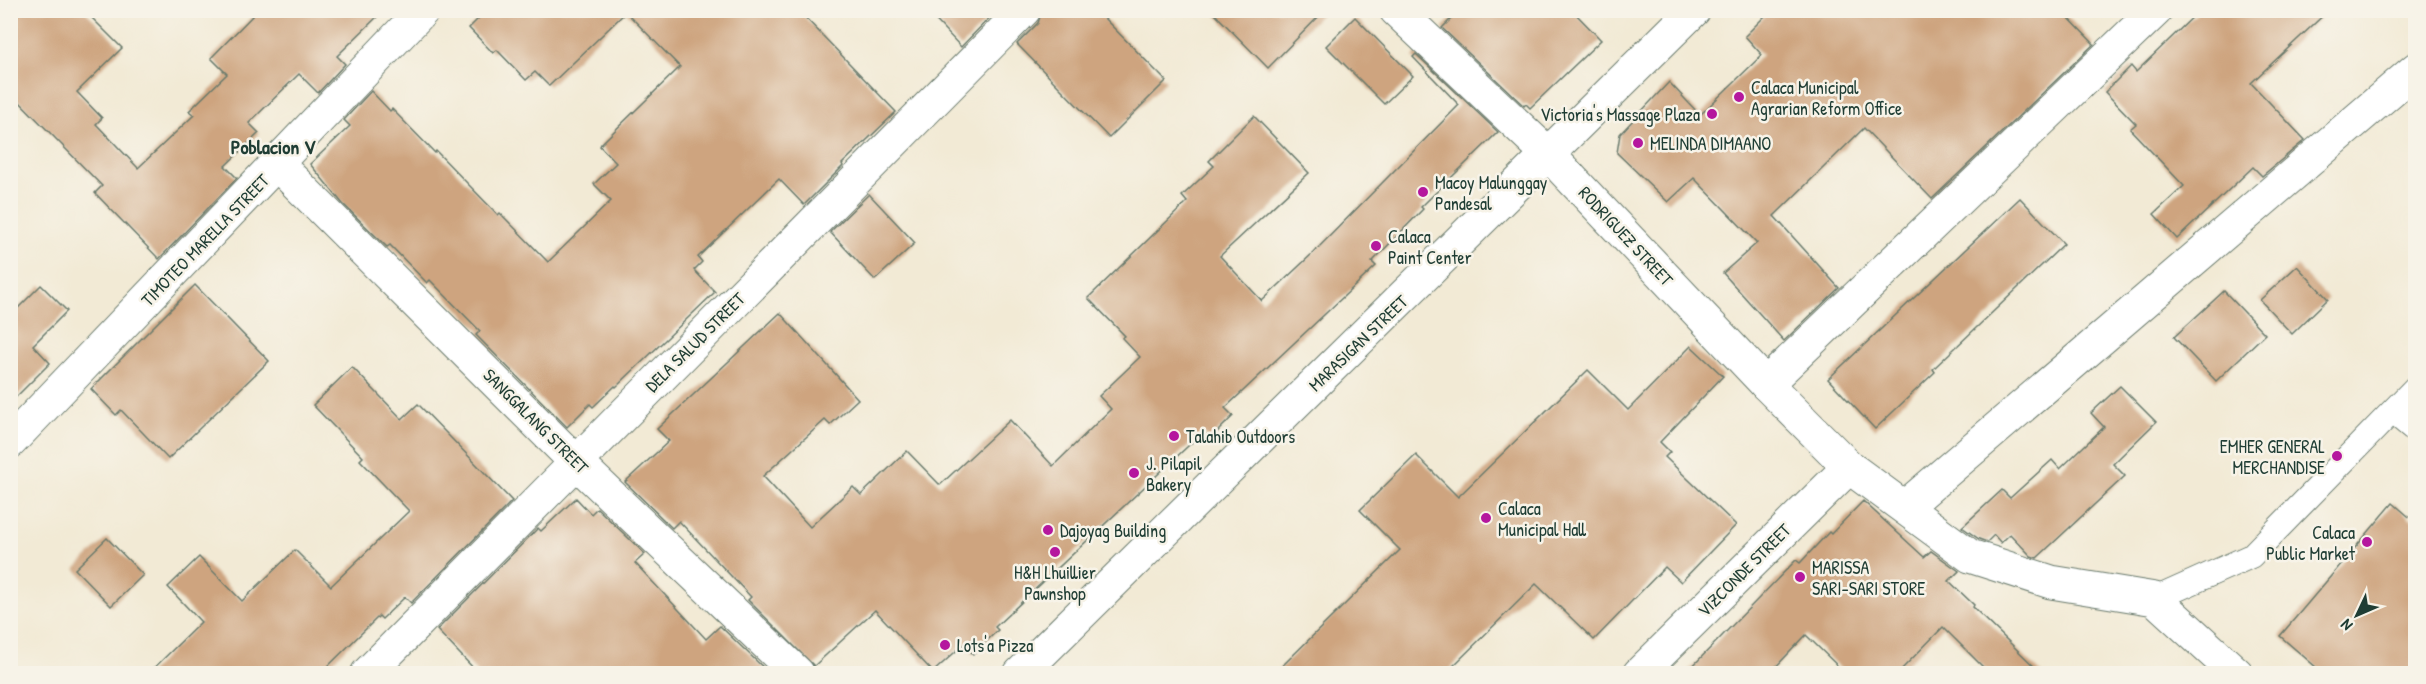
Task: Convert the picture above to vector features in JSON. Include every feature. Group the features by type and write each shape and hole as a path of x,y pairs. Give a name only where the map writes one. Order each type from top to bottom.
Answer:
{"street":[{"name":"TIMOTEO MARELLA STREET","path":"10,442 423,10"},
{"name":"DELA SALUD STREET","path":"367,674 1024,10"},
{"name":"RODRIGUEZ STREET","path":"1396,10 1549,155 1766,384 1849,467 1970,556 2051,582 2155,599"},
{"name":"MARASIGAN STREET","path":"1020,674 1694,10"},
{"path":"1766,384 2156,10"},
{"path":"1905,507 2415,69"},
{"name":"SANGGALANG STREET","path":"277,164 576,462 798,674"},
{"name":"VIZCONDE STREET","path":"1640,674 1849,467"},
{"path":"2155,599 2237,674"}],"lane":[{"path":"2155,599 2251,556 2415,387"},
{"path":"2393,412 2415,431"}],"building":[{"path":"10,10 84,10 122,48 77,92 102,118 96,124 138,168 194,115 189,111 227,74 211,58 258,10 384,10 337,56 345,64 318,93 299,74 249,123 259,133 225,166 237,178 159,259 95,193 102,186 10,92"},
{"path":"487,10 798,10 896,112 842,164 843,166 804,205 779,179 698,257 702,262 694,270 715,292 616,387 593,407 590,404 567,427 476,335 480,331 430,280 427,283 390,245 387,247 343,204 310,164 350,126 344,120 371,91 435,153 436,151 498,215 500,213 548,262 611,201 594,184 616,163 600,146 601,144 680,67 626,12 549,86 535,72 526,80 497,50 493,53 469,28"},
{"path":"926,10 997,10 961,47"},
{"path":"1042,10 1096,10 1166,81 1109,138 1017,44 1038,23"},
{"path":"1211,10 1325,10 1268,68"},
{"path":"1460,10 1572,10 1601,40 1530,108 1526,104 1524,106 1442,28"},
{"path":"1771,10 2061,10 2094,44 1932,199 1864,128 1774,216 1839,288 1784,341 1723,273 1757,243 1694,178 1668,202 1617,153 1620,134 1669,82 1700,115 1762,55 1745,36"},
{"path":"2200,10 2329,10 2251,83 2305,140 2262,176 2253,167 2177,239 2154,214 2184,186 2130,129 2136,124 2105,92 2131,66 2136,72"},
{"path":"1355,17 1413,76 1384,104 1326,46"},
{"path":"1416,54 1498,132 1421,207 1423,209 1372,262 1376,266 1225,408 1233,416 1210,439 1203,432 995,627 998,630 973,654 964,644 933,672 875,610 814,666 748,600 751,597 679,521 672,528 625,482 669,441 657,429 780,313 858,399 830,425 825,420 763,476 810,527 853,487 861,495 907,451 940,485 1010,420 1053,466 1111,409 1099,396 1140,357 1122,338 1125,336 1088,298 1187,202 1182,196 1214,166 1209,161 1254,116 1309,173 1220,256 1262,301 1313,253 1459,105 1413,57"},
{"path":"869,194 915,243 875,280 830,232"},
{"path":"2020,198 2064,244 1933,369 1935,372 1875,429 1828,379"},
{"path":"2297,266 2328,299 2292,334 2260,300"},
{"path":"41,285 67,311 33,345 50,363 10,403 10,316"},
{"path":"195,285 269,361 168,459 121,410 116,415 91,389"},
{"path":"2224,291 2265,334 2216,381 2174,337"},
{"name":"Calaca Municipal Hall","path":"1691,346 1723,376 1660,442 1670,452 1665,457 1736,525 1681,582 1665,567 1594,640 1536,584 1445,674 1274,674 1400,550 1360,510 1416,455 1458,497 1588,370 1628,410"},
{"path":"352,367 402,419 418,404 512,501 411,603 405,597 382,619 379,616 320,674 148,674 201,622 168,587 199,557 242,601 295,550 331,586 409,511 360,460 363,457 313,405"},
{"path":"2120,386 2156,422 2113,464 2125,476 2037,558 2031,556 2010,534 2001,543 1994,535 1987,542 1962,527 2002,490 2010,498 2052,460 2060,469 2104,427 2091,413"},
{"path":"576,498 591,514 597,508 645,554 635,563 706,639 720,626 770,674 479,674 437,630 538,528 541,531"},
{"path":"1863,501 1924,557 1931,551 1959,571 1949,581 2042,674 1990,674 1943,627 1897,674 1846,674 1806,635 1769,674 1685,674 1796,560 1800,563"},
{"path":"2393,503 2415,522 2415,674 2324,674 2280,636"},
{"path":"107,538 143,575 111,606 75,569"}],"place":[{"name":"Calaca Municipal Agrarian Reform Office","path":"1739,97"},
{"name":"Victoria's Massage Plaza","path":"1712,114"},
{"name":"MELINDA DIMAANO","path":"1638,143"},
{"name":"Macoy Malunggay Pandesal","path":"1423,192"},
{"name":"Calaca Paint Center","path":"1376,246"},
{"name":"Talahib Outdoors","path":"1174,436"},
{"name":"EMHER GENERAL MERCHANDISE","path":"2337,456"},
{"name":"J. Pilapil Bakery","path":"1134,473"},
{"name":"Calaca Municipal Hall","path":"1486,518"},
{"name":"Dajoyag Building","path":"1048,530"},
{"name":"Calaca Public Market","path":"2367,542"},
{"name":"H&H Lhuillier Pawnshop","path":"1055,552"},
{"name":"MARISSA SARI-SARI STORE","path":"1800,577"},
{"name":"Lots'a Pizza","path":"945,645"}],"district":[{"name":"Poblacion V","path":"273,146"}]}
